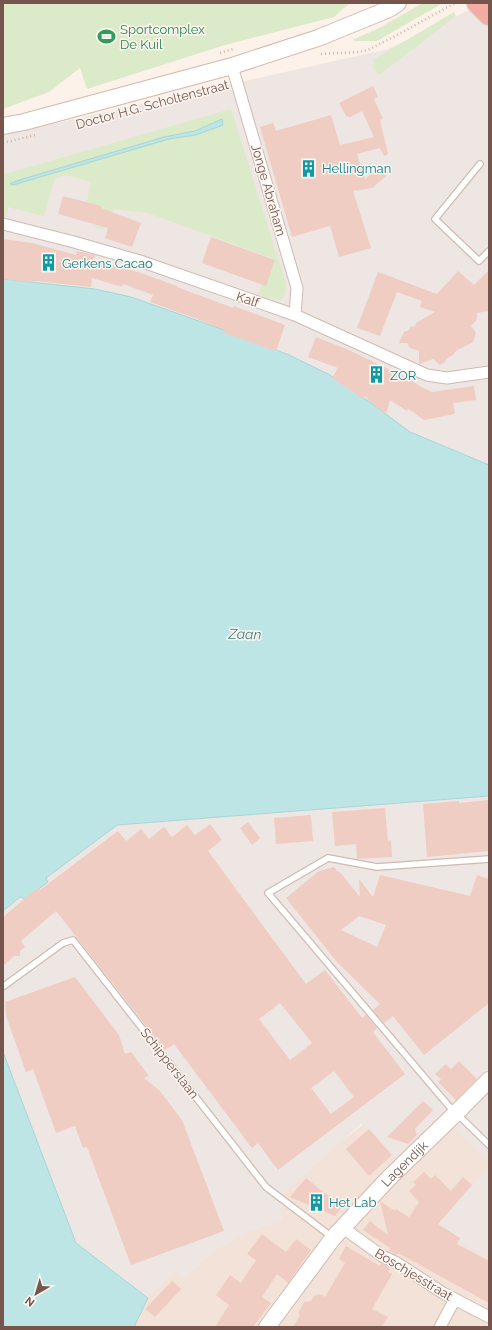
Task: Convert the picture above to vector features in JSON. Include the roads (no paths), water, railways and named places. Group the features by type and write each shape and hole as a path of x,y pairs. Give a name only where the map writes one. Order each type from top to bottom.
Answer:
{"highway":[{"path":"477,3 489,15"}],"main road":[{"name":"Doctor H.G. Scholtenstraat","path":"3,126 235,73 389,9 398,3"},
{"name":"Lagendijk","path":"269,1326 337,1232 388,1179 489,1080"}],"street":[{"name":"Jonge Abraham","path":"235,73 297,288 295,314"},
{"name":"Kalf","path":"3,224 140,261 295,314 427,375 447,378 489,372"},
{"name":"Boschjesstraat","path":"337,1232 397,1263 443,1293 489,1317"},
{"path":"440,1327 455,1299"}],"lane":[{"path":"480,164 435,218 480,261 489,251"},
{"path":"489,859 377,866 328,858 268,893 448,1105 489,1145"},
{"name":"Schipperslaan","path":"4,986 63,943 73,940 266,1187 337,1232"}],"water":[{"path":"222,119 223,125 196,135 169,139 13,185 10,184 164,137 195,131"},
{"name":"Zaan","path":"3,279 95,289 131,297 227,331 289,355 328,374 367,400 410,432 489,465 489,796 117,825 46,878 48,882 25,899 20,897 3,911"},
{"path":"3,1052 76,1243 148,1298 134,1327 3,1327"}],"place":[{"name":"Sportcomplex De Kuil","path":"107,36"},
{"name":"Hellingman","path":"309,168"},
{"name":"Gerkens Cacao","path":"49,263"},
{"name":"ZOR","path":"377,375"},
{"name":"Het Lab","path":"316,1202"}]}
